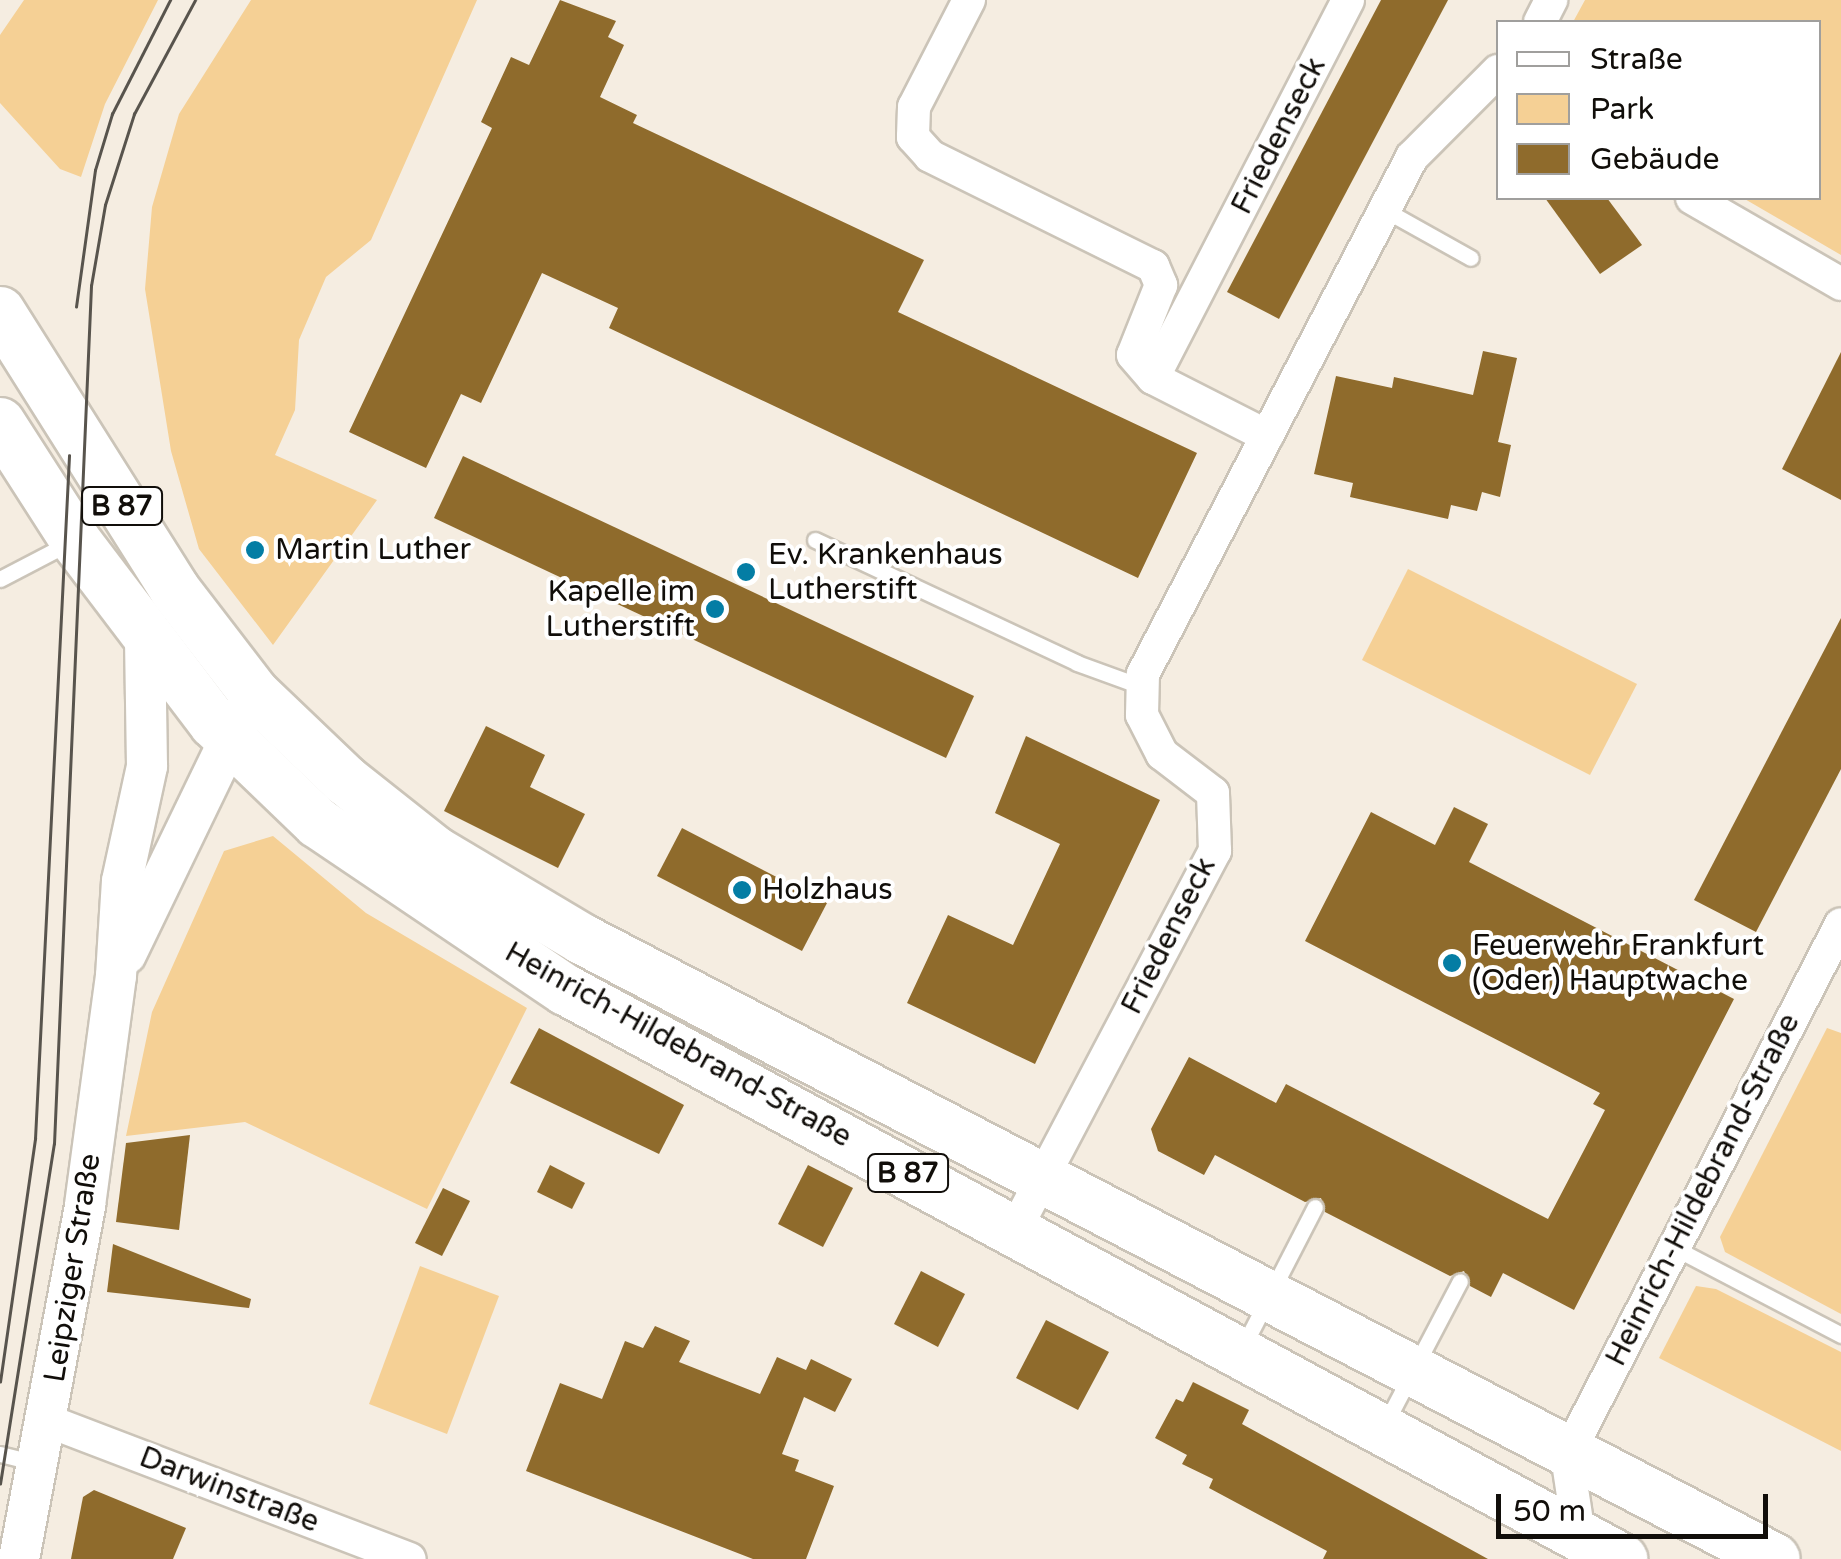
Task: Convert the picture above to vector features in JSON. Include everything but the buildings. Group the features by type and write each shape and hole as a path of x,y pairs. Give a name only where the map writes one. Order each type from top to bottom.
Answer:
{"main road":[{"name":"B 87","path":"0,312 175,590 254,693"},
{"name":"B 87","path":"0,423 74,540 228,738"},
{"name":"Heinrich-Hildebrand-Straße","path":"254,693 345,780 436,852 582,939 1411,1375 1776,1559"},
{"name":"Heinrich-Hildebrand-Straße","path":"228,738 318,823 566,990 1384,1426 1600,1547"}],"street":[{"path":"969,0 914,107 913,136 930,156 1153,266 1161,286 1132,355 1153,378 1267,436"},
{"name":"Friedenseck","path":"1153,378 1348,0"},
{"path":"1143,687 1144,674 1412,158 1496,79"},
{"path":"1695,200 1841,284"},
{"name":"Leipziger Straße","path":"19,1559 48,1421 116,976 122,881 148,766 145,636"},
{"name":"Friedenseck","path":"1015,1230 1215,851 1213,793 1162,754 1142,714 1143,687"},
{"name":"Leipziger Straße","path":"116,976 228,738 254,693"},
{"name":"Heinrich-Hildebrand-Straße","path":"1600,1547 1567,1456 1841,924"},
{"name":"Darwinstraße","path":"48,1421 410,1559"}],"lane":[{"path":"1385,210 1470,258"},
{"path":"0,580 74,540"},
{"path":"816,540 1077,663 1143,687"},
{"path":"1241,1350 1316,1207"},
{"path":"1672,1247 1841,1334"},
{"path":"1384,1426 1460,1281"},
{"path":"0,1454 39,1464"}],"green space":[{"path":"24,0 158,0 105,104 81,177 60,169 0,103 0,35"},
{"path":"251,0 477,0 371,240 326,277 299,340 295,410 275,455 377,500 273,645 199,549 171,451 145,289 152,207 179,114"},
{"path":"1585,0 1841,0 1841,255 1746,200 1821,200 1821,20 1574,20"},
{"path":"1408,569 1637,684 1590,775 1362,660"},
{"path":"273,836 366,913 527,1008 427,1209 245,1122 126,1136 152,1012 224,851"},
{"path":"1827,1028 1841,1033 1841,1314 1725,1252 1720,1237"},
{"path":"420,1266 499,1296 447,1434 369,1404"},
{"path":"1696,1286 1716,1289 1841,1352 1841,1451 1659,1358"}],"tram line":[{"path":"76,307 95,170 112,114 170,0"},
{"path":"0,1484 54,1144 91,286 105,205 134,114 195,0"},
{"path":"0,1382 35,1139 69,456"}],"place":[{"name":"Martin Luther","path":"255,550"},
{"name":"Ev. Krankenhaus Lutherstift","path":"746,572"},
{"name":"Kapelle im Lutherstift","path":"715,609"},
{"name":"Holzhaus","path":"742,890"},
{"name":"Feuerwehr Frankfurt (Oder) Hauptwache","path":"1452,963"}]}
